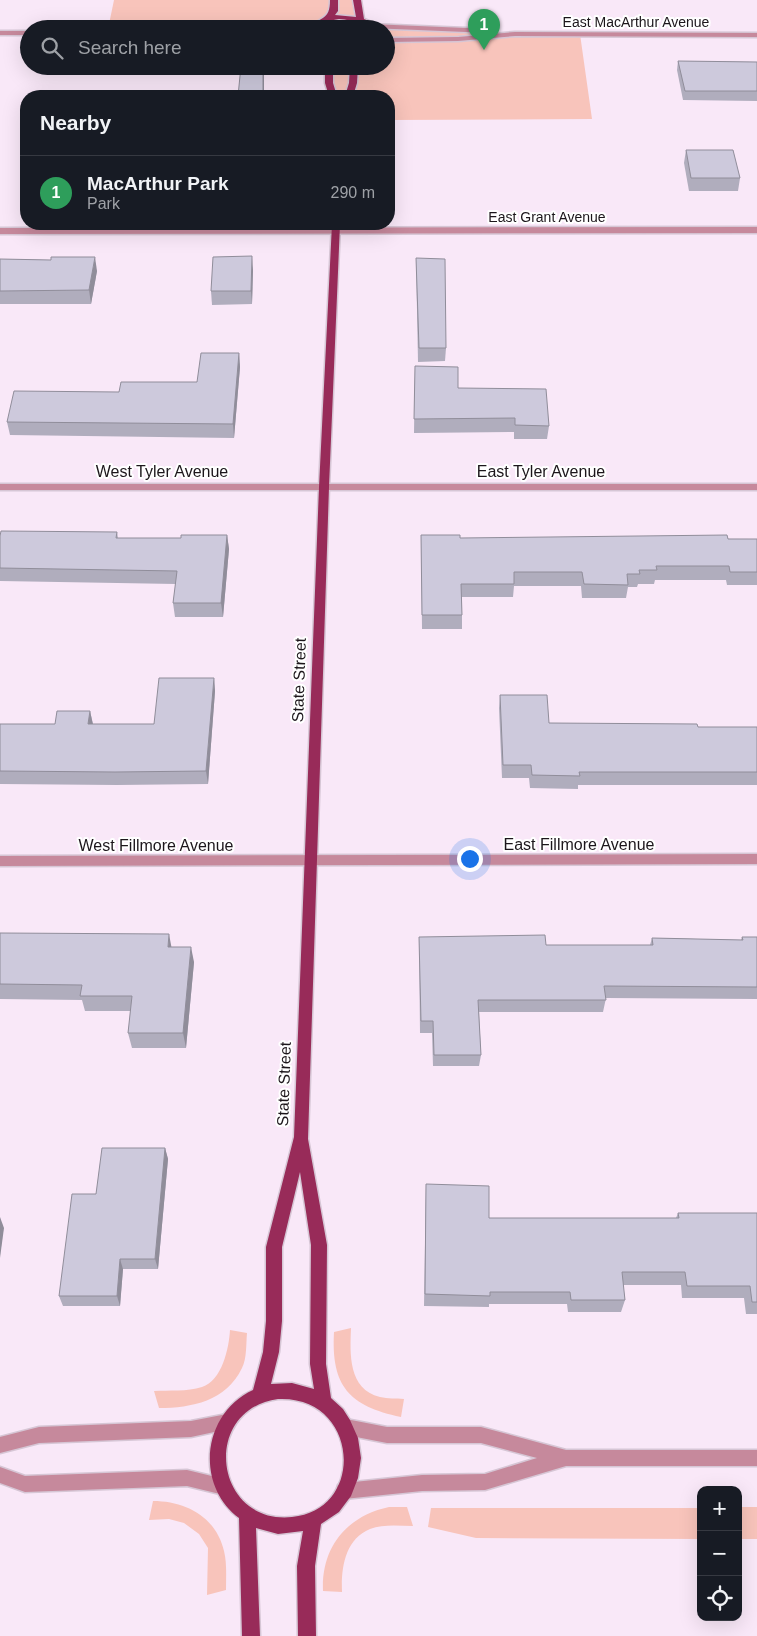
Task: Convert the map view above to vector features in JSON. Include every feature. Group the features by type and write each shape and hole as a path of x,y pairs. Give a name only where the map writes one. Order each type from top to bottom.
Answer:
{"main road":[{"path":"329,19 334,11 334,0"},
{"path":"329,19 351,18 360,20 357,0"},
{"path":"329,75 331,90"},
{"path":"350,90 353,75"},
{"name":"State Street","path":"322,1398 318,1364 319,1245 301,1137 324,487 336,230"},
{"name":"State Street","path":"260,1395 270,1352 274,1321 274,1247 301,1137"},
{"path":"280,1390 300,1391 322,1398 338,1412 346,1427 352,1447 352,1468 344,1491 332,1507 314,1519 292,1525 269,1525 247,1517 233,1504 224,1487 219,1466 220,1443 227,1422 242,1405 260,1395 280,1390"},
{"path":"247,1517 250,1563 250,1636"},
{"path":"307,1636 306,1566 314,1519"}],"street":[{"name":"East MacArthur Avenue","path":"395,28 458,27 514,34"},
{"path":"0,33 20,33"},
{"name":"East MacArthur Avenue","path":"395,40 458,39 514,34 757,35"},
{"name":"East Grant Avenue","path":"395,227 757,230"},
{"name":"East Grant Avenue","path":"0,231 84,230"},
{"name":"West Tyler Avenue","path":"0,487 324,487"},
{"name":"East Tyler Avenue","path":"324,487 757,487"},
{"name":"East Fillmore Avenue","path":"311,861 757,859"},
{"name":"West Fillmore Avenue","path":"0,861 311,861"},
{"path":"0,1445 39,1435 191,1430 227,1422"},
{"path":"346,1427 387,1435 481,1435 566,1458 757,1458"},
{"path":"344,1491 394,1485 485,1482 566,1458"},
{"path":"0,1475 25,1484 187,1478 224,1487"}],"shaded area":[{"path":"114,0 357,0 360,19 362,20 110,20"},
{"path":"458,27 515,34 580,34 592,119 395,120 395,90 331,90 329,75 395,75 395,28"},
{"path":"351,1328 351,1359 356,1379 370,1393 383,1398 404,1399 401,1417 368,1407 356,1400 340,1380 334,1351 334,1332"},
{"path":"230,1330 247,1333 245,1360 235,1379 227,1388 217,1395 196,1404 159,1408 154,1391 196,1389 209,1384 215,1378 226,1354"},
{"path":"153,1501 177,1504 198,1513 207,1520 220,1539 224,1551 226,1590 207,1595 208,1548 199,1534 184,1523 169,1519 149,1520"},
{"path":"389,1507 407,1507 413,1526 380,1526 362,1534 355,1540 346,1555 342,1573 342,1592 323,1591 327,1561 332,1547 340,1536 349,1526 361,1518 374,1511"},
{"path":"742,1507 757,1507 757,1539 742,1539"},
{"path":"431,1508 697,1508 697,1539 476,1538 428,1527"}],"building":[{"path":"678,61 757,62 757,91 685,91"},
{"path":"240,75 263,75 263,90 239,90"},
{"path":"686,150 733,150 740,178 691,178"},
{"path":"252,256 251,291 211,291 213,257"},
{"path":"51,257 95,257 89,290 0,291 0,259 51,260"},
{"path":"416,258 445,259 446,348 419,348"},
{"path":"201,353 239,353 233,424 7,422 14,391 119,392 121,382 197,382"},
{"path":"415,366 458,367 458,388 546,389 549,426 515,425 515,418 414,419"},
{"path":"1,531 117,532 116,538 181,538 181,535 227,535 221,603 173,603 177,571 0,568"},
{"path":"421,535 460,535 460,538 727,535 728,539 757,539 757,572 730,572 729,566 656,566 657,570 639,570 640,574 627,574 628,585 584,584 582,572 514,572 514,584 461,584 462,615 422,615"},
{"path":"159,678 214,678 206,771 0,771 0,724 55,724 57,711 90,711 88,724 154,724"},
{"path":"500,695 547,695 549,723 697,724 698,727 757,727 757,772 579,772 580,776 532,775 531,765 503,765"},
{"path":"0,933 169,934 168,947 191,947 183,1033 128,1033 132,996 80,996 82,985 0,984"},
{"path":"545,935 546,945 653,945 652,938 743,940 742,937 757,937 757,987 604,986 606,1000 478,1000 481,1055 434,1055 433,1021 421,1021 419,937"},
{"path":"102,1148 165,1148 155,1259 120,1259 117,1296 59,1296 72,1194 96,1194"},
{"path":"426,1184 489,1186 489,1218 679,1218 678,1213 757,1213 757,1302 752,1302 750,1286 687,1286 685,1272 622,1272 625,1300 571,1300 570,1292 490,1292 490,1296 425,1294"}],"place":[{"name":"MacArthur Park","path":"484,50"}]}
